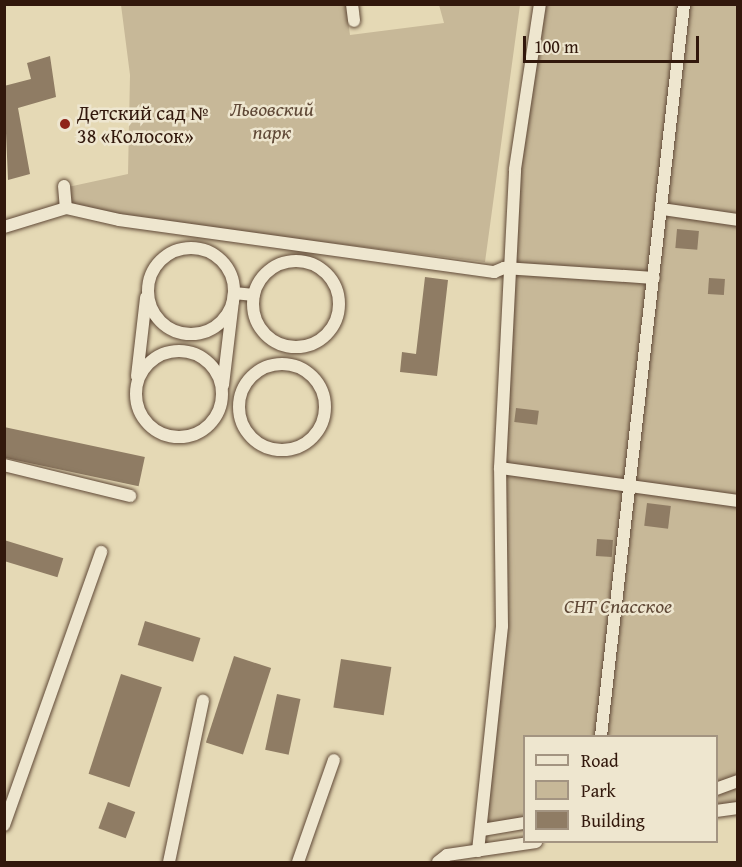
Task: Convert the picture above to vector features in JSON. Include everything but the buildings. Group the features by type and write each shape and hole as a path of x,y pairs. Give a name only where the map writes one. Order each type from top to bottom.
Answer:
{"street":[{"path":"352,4 354,21"},
{"path":"478,851 502,626 500,468 512,268 515,169 540,4"},
{"path":"601,735 684,4"},
{"path":"64,186 66,208"},
{"path":"4,227 66,208 330,250 494,272 512,268 654,278"},
{"path":"662,209 738,220"},
{"path":"192,248 221,262 234,293 222,395 216,417 199,432 177,437 156,431 140,414 135,392 147,290 162,261 192,248"},
{"path":"297,261 318,267 334,283 339,305 333,327 316,342 294,348 273,341 257,325 254,295 258,281 275,266 297,261"},
{"path":"147,290 152,312 168,328 189,335 211,330 228,314 234,293"},
{"path":"234,293 254,295"},
{"path":"294,348 305,370 320,386 325,408 319,430 302,445 280,450 259,444 243,427 238,405 245,384 261,368 283,363 305,370"},
{"path":"135,392 150,363 180,350 202,357 217,373 222,395"},
{"path":"4,465 130,496"},
{"path":"500,468 738,501"},
{"path":"4,825 101,552"},
{"path":"169,862 203,701"},
{"path":"298,862 334,760"},
{"path":"718,789 738,781"},
{"path":"718,811 738,808"},
{"path":"482,830 523,823"},
{"path":"438,862 447,855 530,843"}],"green space":[{"name":"Львовский парк","path":"121,5 346,5 350,35 444,23 439,5 520,5 485,262 70,211 68,187 128,174 130,75"},
{"name":"СНТ Спасское","path":"535,5 737,5 737,808 718,813 718,735 523,735 523,831 486,824 504,526 506,298"}],"place":[{"name":"Детский сад № 38 «Колосок»","path":"65,124"}]}
